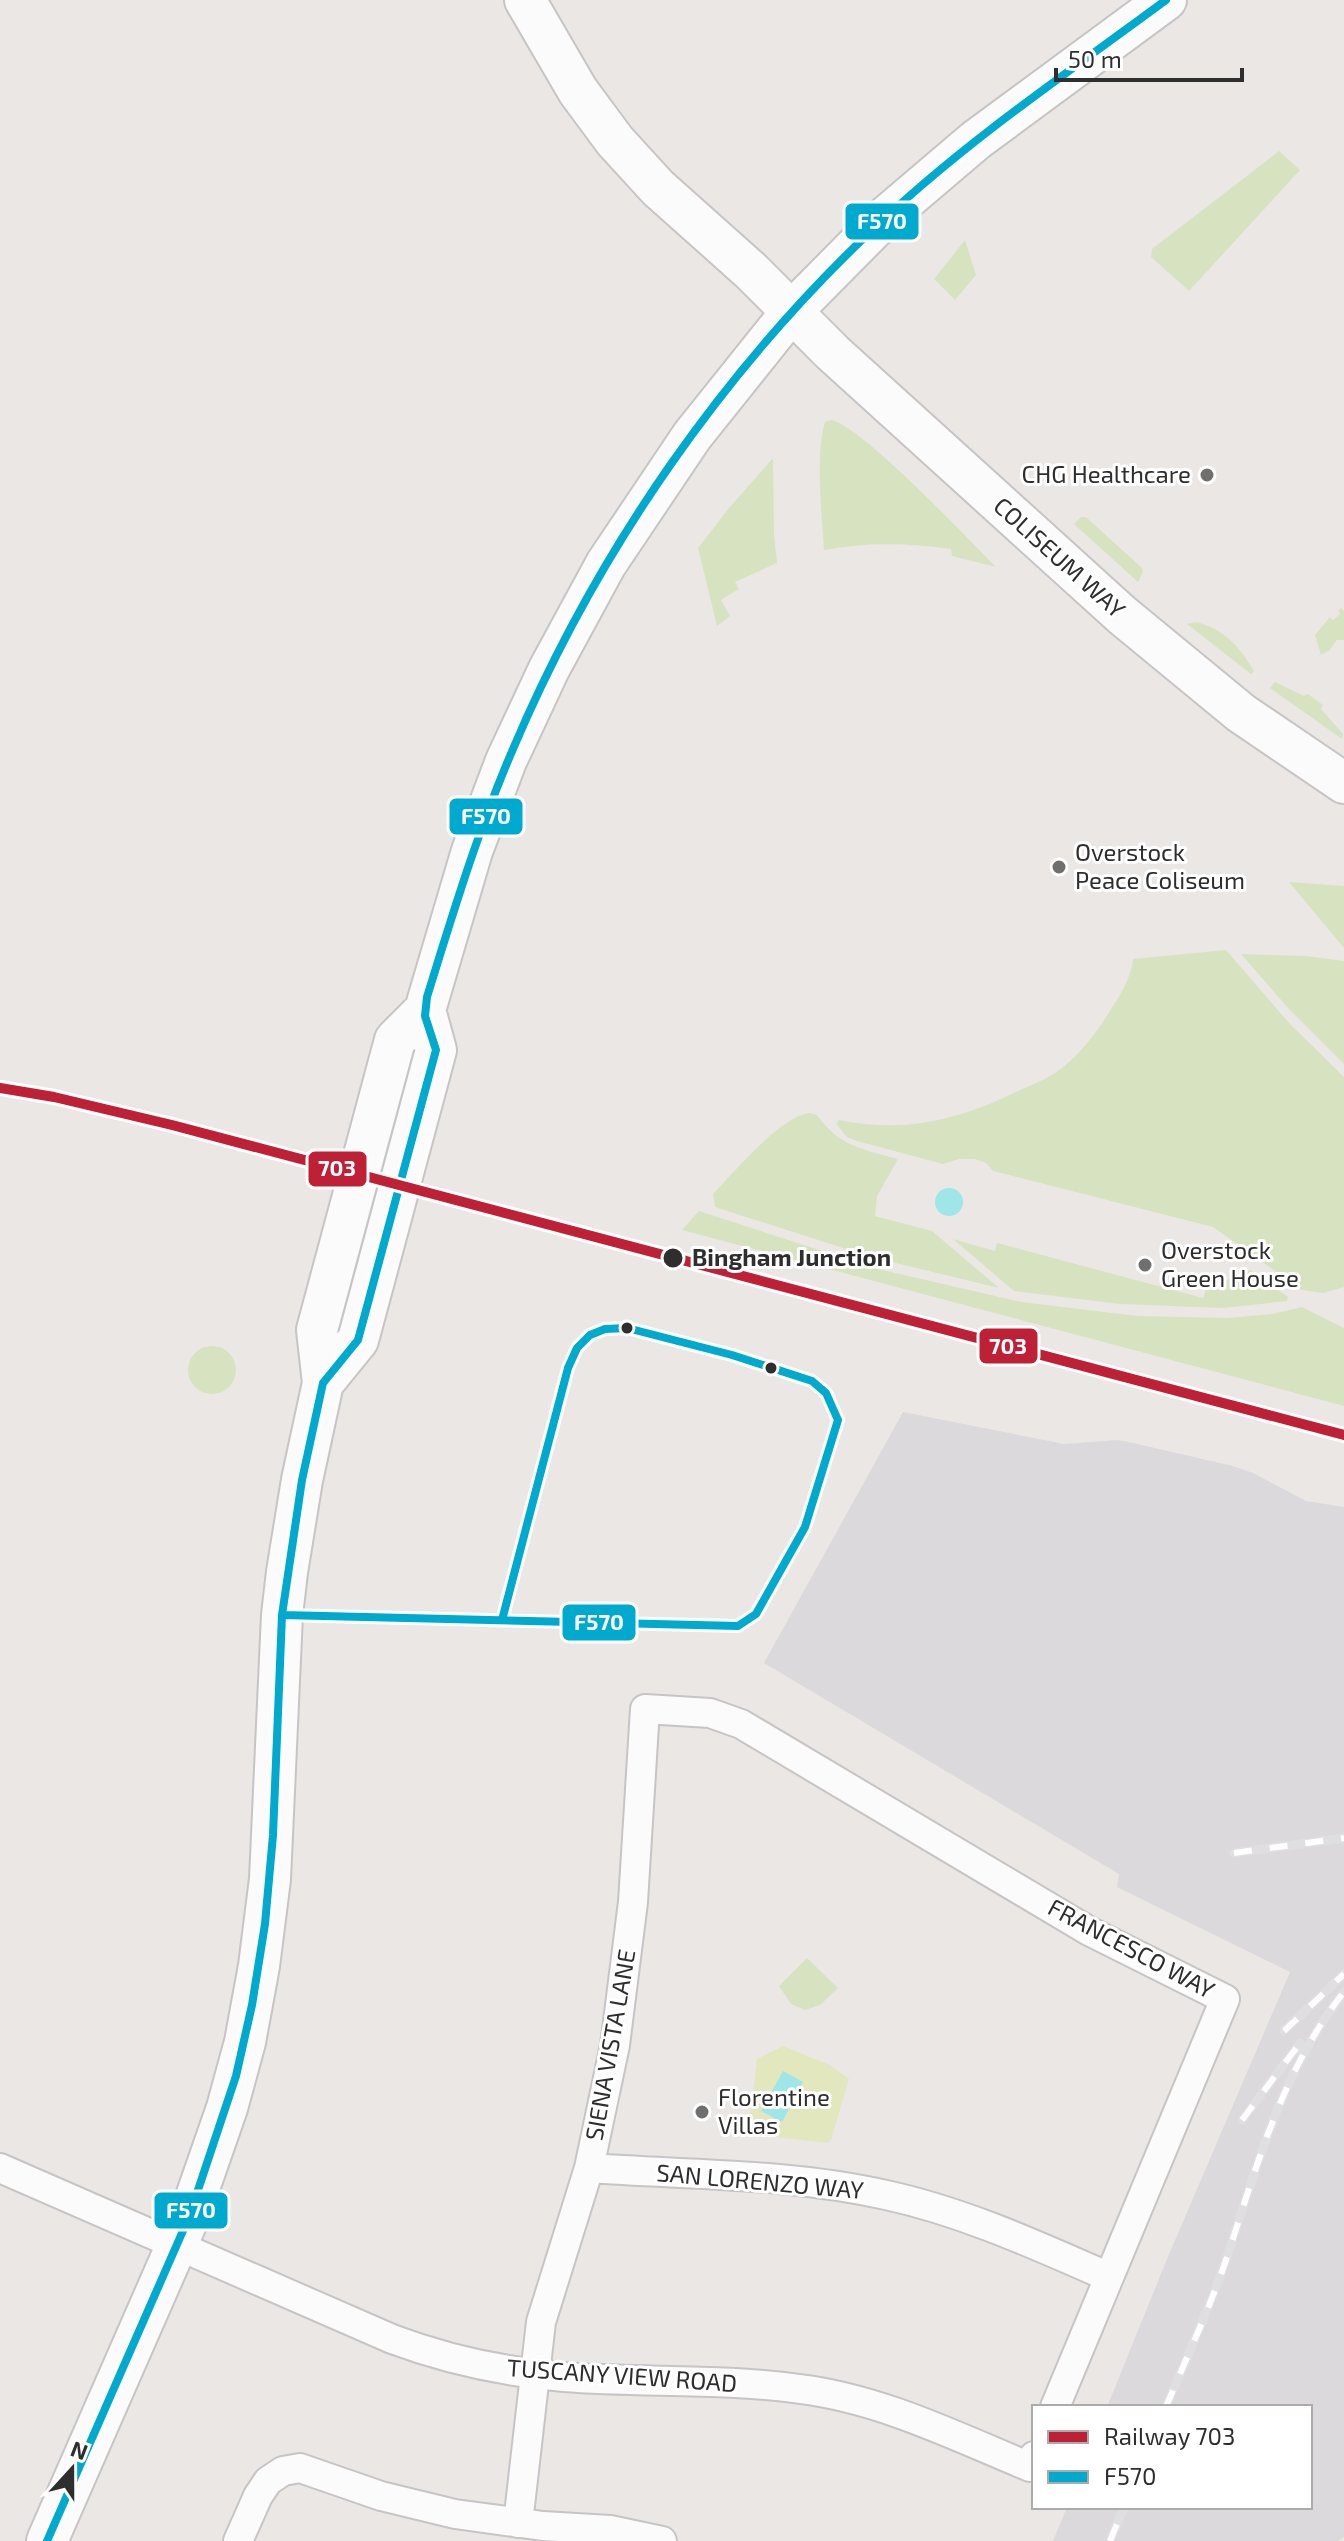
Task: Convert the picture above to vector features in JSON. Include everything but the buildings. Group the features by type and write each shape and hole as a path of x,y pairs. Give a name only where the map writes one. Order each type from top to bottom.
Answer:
{"main road":[{"name":"COLISEUM WAY","path":"525,0 578,91 615,141 658,188 751,271 844,364 1122,615 1241,713 1344,783"},
{"path":"47,2541 177,2245 227,2108 245,2042 259,1966 273,1835 282,1615 302,1480 323,1383 358,1340 436,1050 425,1010 456,900 488,806 526,717 576,616 662,476 792,311 882,220 947,165 1166,0"}],"street":[{"name":"SIENA VISTA LANE","path":"518,2523 545,2303 589,2168 615,2045 633,1902 645,1709"},
{"name":"FRANCESCO WAY","path":"645,1709 710,1713 741,1724 1089,1931 1225,1999 1056,2405"},
{"name":"TUSCANY VIEW ROAD","path":"0,2168 405,2344 472,2364 534,2374 766,2385 839,2395 1032,2462"},
{"name":"SAN LORENZO WAY","path":"589,2168 780,2179 887,2195 998,2229 1109,2277"},
{"path":"238,2541 268,2481 292,2468 318,2472 381,2496 418,2506 518,2523 610,2530 662,2541"}],"shaded area":[{"path":"903,1412 1064,1444 1118,1440 1133,1443 1233,1466 1306,1501 1344,1507 1344,2537 1338,2541 1053,2541 1066,2509 1312,2509 1312,2405 1108,2405 1290,1972 1117,1887 1119,1874 764,1663"}],"green space":[{"path":"1279,151 1300,170 1189,291 1151,257 1152,249"},
{"path":"965,240 976,275 955,300 934,279"},
{"path":"831,420 846,427 889,462 996,567 952,556 951,549 935,547 871,545 824,550 820,451 825,422"},
{"path":"773,458 777,563 735,582 739,589 721,600 730,616 717,626 698,548"},
{"path":"1081,517 1086,517 1142,568 1138,582 1074,524"},
{"path":"1341,608 1344,611 1344,640 1337,640 1329,651 1321,655 1315,635 1330,617 1333,620 1340,614 1338,611"},
{"path":"1196,622 1215,629 1230,640 1254,671 1251,674 1187,624"},
{"path":"1275,682 1304,696 1308,694 1323,705 1321,709 1343,734 1342,739 1270,688"},
{"path":"1289,882 1344,886 1344,948"},
{"path":"1226,950 1289,1023 1344,1077 1344,1287 1323,1293 1302,1290 1213,1227 993,1171 986,1163 975,1159 959,1159 943,1164 857,1141 847,1137 837,1125 838,1120 886,1125 930,1122 994,1102 1050,1076 1078,1054 1120,994 1130,974 1133,959"},
{"path":"1241,954 1306,956 1344,961 1344,1064 1288,1008"},
{"path":"809,1113 817,1115 843,1140 898,1159 877,1196 875,1216 932,1231 999,1288 871,1257 715,1207 713,1194 745,1160 785,1124"},
{"path":"699,1211 878,1269 1021,1302 1138,1316 1227,1318 1273,1314 1302,1307 1344,1328 1344,1406 682,1230"},
{"path":"953,1239 995,1251 997,1243 1203,1298 1207,1286 1224,1291 1227,1280 1250,1270 1288,1297 1287,1301 1223,1308 1120,1304 1014,1291"},
{"path":"212,1346 229,1353 236,1370 229,1387 212,1394 195,1387 188,1370 195,1353"},
{"path":"807,1958 838,1988 820,2005 805,2010 791,2004 779,1986"},
{"path":"783,2046 830,2065 849,2079 828,2143 748,2134 757,2059"}],"water":[{"path":"949,1188 959,1192 963,1202 959,1212 949,1216 939,1212 935,1202 939,1192"},
{"path":"783,2071 803,2082 782,2122 761,2111"}],"railway":[{"path":"1234,1853 1344,1838"},
{"path":"1284,2031 1344,1974"},
{"path":"1167,2405 1214,2293 1288,2084 1304,2052 1344,1992"},
{"path":"1242,2120 1300,2043"},
{"path":"1110,2541 1123,2509"}],"rail line":[{"name":"703","path":"0,1088 54,1097 172,1125 1344,1435"}],"transit line":[{"name":"F570","path":"47,2541 189,2217 236,2076 252,2005 265,1924 273,1835 282,1615 302,1480 323,1383 358,1340 436,1050 425,1016 427,997 477,841 513,749 584,603 625,533 670,465 771,336 826,276 917,189 1022,106 1166,0"},
{"name":"F570","path":"282,1615 738,1626 756,1614 805,1527 838,1420 826,1393 812,1381 732,1355 627,1328 605,1329 590,1335 577,1348 568,1368 502,1620"}],"place":[{"name":"CHG Healthcare","path":"1207,475"},
{"name":"Overstock Peace Coliseum","path":"1059,867"},
{"name":"Bingham Junction","path":"673,1258"},
{"name":"Overstock Green House","path":"1145,1265"},
{"name":"Florentine Villas","path":"702,2112"}]}
